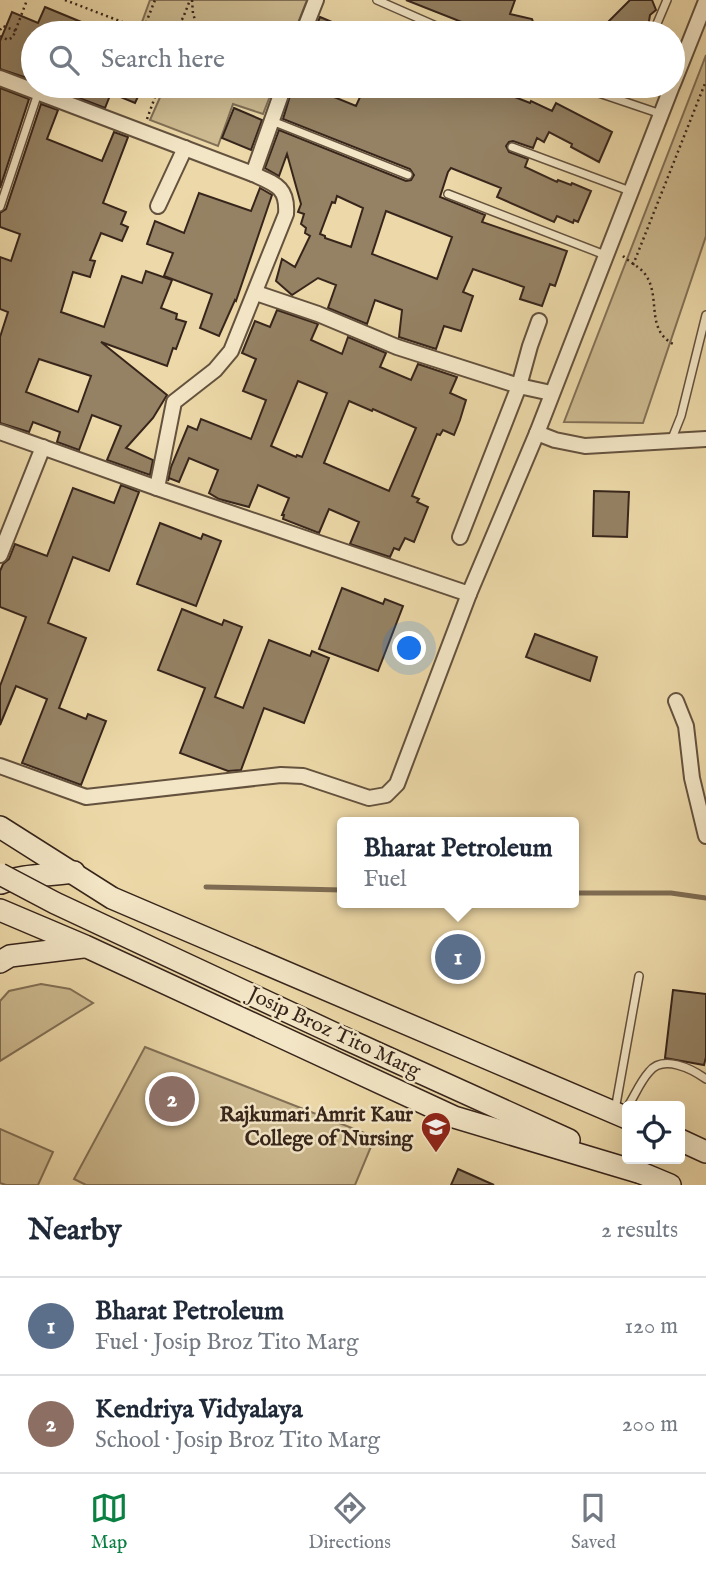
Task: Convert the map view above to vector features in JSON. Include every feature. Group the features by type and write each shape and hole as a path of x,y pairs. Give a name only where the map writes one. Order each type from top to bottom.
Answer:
{"main road":[{"name":"Josip Broz Tito Marg","path":"0,827 112,898 622,1111"},
{"path":"0,884 27,876 74,873"},
{"name":"Josip Broz Tito Marg","path":"0,874 55,903 344,1038 670,1185"},
{"path":"1,911 85,946 454,1117 638,1172"},
{"path":"0,962 10,956 85,946"},
{"path":"685,1142 706,1150"}],"street":[{"path":"308,21 316,0"},
{"path":"685,53 706,1"},
{"path":"0,78 21,86"},
{"path":"54,98 253,174 281,189 287,200 286,214 231,351 215,370 174,402 157,488"},
{"path":"253,174 280,98"},
{"path":"0,766 86,797 281,775 303,776 369,798 386,795 397,784 469,594 537,433 667,98"},
{"path":"158,206 185,149"},
{"path":"256,293 318,314 397,347 519,386 551,393"},
{"path":"460,537 519,386 539,321"},
{"path":"0,432 469,594"},
{"path":"537,433 585,446 706,439"},
{"path":"0,555 43,447"},
{"path":"676,701 686,726 692,778 706,836"}],"lane":[{"path":"377,0 425,21"},
{"path":"658,21 667,0"},
{"path":"0,207 36,98"},
{"path":"614,98 661,114"},
{"path":"273,117 408,175"},
{"path":"512,147 630,191"},
{"path":"448,194 607,250"},
{"path":"671,441 681,416 706,316"},
{"path":"625,1101 639,976"},
{"path":"631,1101 649,1071 658,1065 669,1063 687,1068 706,1079"}],"path":[{"path":"0,36 8,40 13,37 27,0"},
{"path":"65,0 116,21"},
{"path":"147,21 155,0"},
{"path":"181,21 191,0"},
{"path":"191,0 196,21"},
{"path":"0,30 3,26 16,31"},
{"path":"633,265 706,81"},
{"path":"143,132 155,98"},
{"path":"264,98 261,107 273,117"},
{"path":"607,250 644,273 657,326 664,340 675,345"}],"shaded area":[{"path":"150,0 307,0 299,21 142,21"},
{"path":"706,55 706,236 643,423 564,422"},
{"path":"160,98 269,98 263,114 233,104 218,146 150,120"},
{"path":"41,984 70,989 93,1003 0,1061 0,1001 9,991"},
{"path":"145,1047 375,1137 355,1185 86,1185 74,1179"},
{"path":"0,1129 53,1152 38,1185 0,1183"}],"building":[{"path":"406,0 515,0 510,14 533,21 459,21"},
{"path":"630,0 652,0 656,10 650,15 649,21 609,21"},
{"path":"45,7 79,21 39,21"},
{"path":"12,12 33,21 21,21 21,76 0,69 0,41"},
{"path":"0,88 29,99 0,188"},
{"path":"79,98 109,98 105,108"},
{"path":"123,98 137,98 135,103"},
{"path":"289,98 336,98 356,106 360,98 517,98 552,111 556,103 612,132 599,162 549,132 544,142 537,138 533,148 513,141 506,146 509,152 528,159 525,167 557,182 572,183 591,191 578,222 574,220 573,223 557,216 554,222 497,197 501,188 451,168 440,197 485,215 482,222 567,251 555,286 550,284 542,306 520,299 524,287 473,269 463,292 473,296 461,331 444,326 436,349 399,337 402,310 375,300 367,324 328,308 336,285 318,278 292,295 276,281 282,259 295,267 310,236 305,233 306,228 301,224 304,214 298,212 301,204 287,154 279,176 265,168 279,130 406,181 411,180 414,175 410,169 283,119","holes":["337,196 363,208 351,247 320,234 332,202 335,203","386,211 452,237 437,279 372,254"]},
{"path":"41,104 58,110 47,139 102,161 114,132 128,137 103,203 126,212 121,224 128,227 122,241 101,233 90,260 95,261 90,277 73,272 61,312 104,327 122,276 142,283 146,271 172,280 161,308 177,314 176,319 186,322 167,366 101,342 167,395 153,418 126,448 153,460 150,475 107,460 121,426 92,415 79,450 57,442 60,432 33,422 29,432 0,423 0,337 8,312 0,309 0,257 11,261 20,234 0,227 0,213 6,209","holes":["39,359 91,376 78,412 26,392"]},
{"path":"234,108 262,120 251,150 222,138"},
{"path":"260,188 272,195 236,301 219,336 200,328 212,294 164,276 173,253 147,244 155,221 184,233 199,193 251,211"},
{"path":"277,310 318,324 311,340 342,354 348,337 386,353 380,367 411,380 418,364 457,377 450,393 466,400 460,420 454,435 443,430 440,435 437,434 412,496 419,499 417,502 428,507 414,542 405,538 399,550 394,548 390,557 350,544 359,522 329,509 319,533 283,519 289,498 258,485 249,507 219,499 209,493 218,470 189,458 179,482 169,478 168,481 171,467 188,426 197,430 201,419 251,439 266,400 243,391 256,359 242,353 255,321 270,327","holes":["298,381 327,393 302,457 271,446","349,401 416,428 389,491 324,463"]},
{"path":"121,485 139,492 109,571 73,557 48,623 86,638 59,708 86,719 88,714 106,721 81,785 22,763 47,699 16,686 0,725 0,686 26,617 0,607 0,571 15,544 47,556 73,488 114,503"},
{"path":"594,491 629,492 627,537 593,536"},
{"path":"160,523 201,539 203,534 221,541 196,606 137,584"},
{"path":"342,588 383,604 385,599 403,606 378,671 319,649"},
{"path":"182,609 222,625 224,620 242,627 215,697 243,708 269,640 310,656 312,651 329,658 304,723 264,708 241,770 228,771 180,753 205,688 158,670"},
{"path":"535,634 597,657 590,681 526,657"},
{"path":"673,990 706,994 704,1065 665,1058"},
{"path":"458,1169 494,1185 451,1185"}],"waterway":[{"path":"206,887 337,890"},
{"path":"579,893 671,893 706,898"}],"place":[{"name":"Bharat Petroleum","path":"458,957"},
{"name":"Kendriya Vidyalaya","path":"172,1099"},
{"name":"Rajkumari Amrit Kaur College of Nursing","path":"436,1154"}]}
